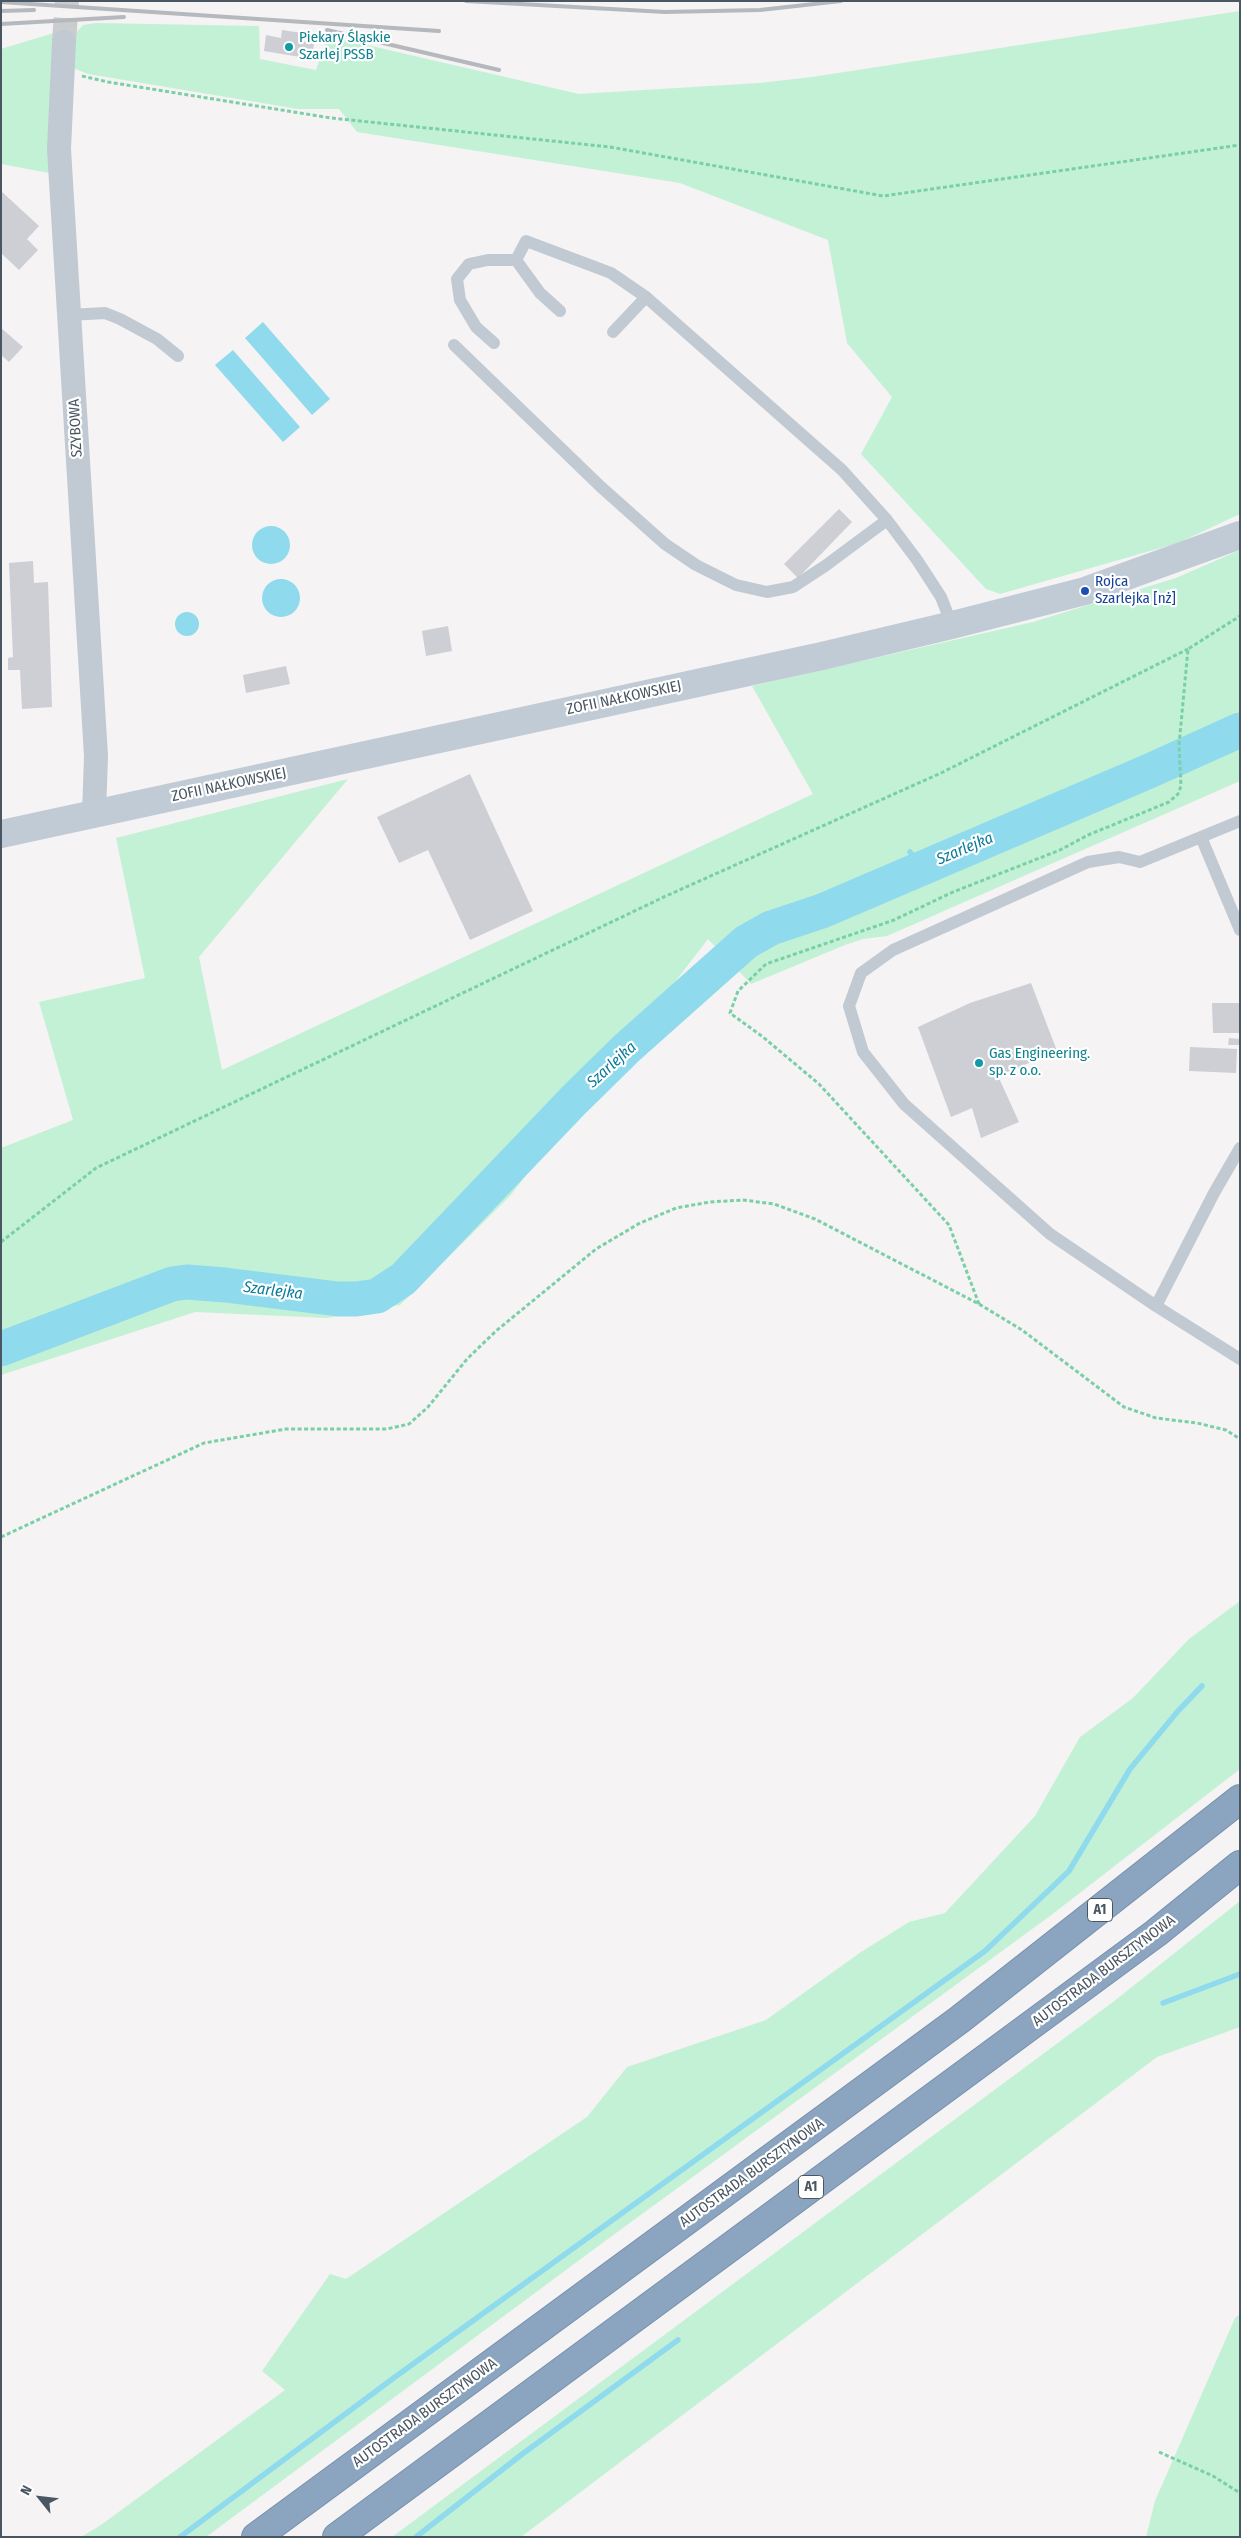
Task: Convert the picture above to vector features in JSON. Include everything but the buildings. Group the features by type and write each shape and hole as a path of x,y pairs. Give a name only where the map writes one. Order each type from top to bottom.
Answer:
{"highway":[{"name":"AUTOSTRADA BURSZTYNOWA","path":"256,2537 959,2020 1240,1799"},
{"name":"AUTOSTRADA BURSZTYNOWA","path":"337,2537 1156,1933 1240,1865"}],"street":[{"name":"SZYBOWA","path":"64,42 59,149 96,756 94,814"},
{"name":"ZOFII NAŁKOWSKIEJ","path":"1,834 822,656 952,625 1085,591 1240,535"}],"lane":[{"path":"516,260 526,241 611,273 646,297 842,470 888,520 941,597 952,625"},
{"path":"494,343 476,327 460,300 458,279 469,264 488,260 516,260"},
{"path":"516,260 540,293 560,311"},
{"path":"614,332 646,297"},
{"path":"69,315 105,313 157,339 178,356"},
{"path":"454,345 601,487 665,544 696,565 736,585 767,592 793,587 888,520"},
{"path":"1240,821 1140,862 1119,857 1088,862 893,950 861,973 849,1006 863,1052 904,1104 1050,1234 1156,1306 1240,1359"},
{"path":"1201,837 1240,930"},
{"path":"1156,1306 1214,1193 1240,1148"}],"path":[{"path":"62,71 108,82 331,118 610,147 883,196 1240,145"},
{"path":"1,1242 96,1168 666,896 941,773 1188,649 1240,616"},
{"path":"979,1304 949,1225 819,1084 730,1012 738,991 766,964 894,920 953,892 1060,850 1088,835 1169,802 1178,794 1181,786 1179,745 1188,649"},
{"path":"1,1537 204,1443 286,1429 387,1429 409,1424 428,1407 467,1359 496,1331 596,1249 640,1223 676,1208 710,1202 743,1200 774,1204 815,1219 979,1304 1022,1330 1124,1407 1156,1418 1226,1430 1240,1439"},
{"path":"1159,2452 1213,2476 1240,2493"}],"green space":[{"path":"1240,11 1240,514 1178,543 1000,594 986,589 861,454 892,397 847,343 828,240 680,183 357,132 339,109 298,109 88,74 73,68 68,52 74,35 83,25 96,23 259,26 260,59 316,70 328,36 579,94 759,83 812,77"},
{"path":"57,32 49,173 1,164 1,49"},
{"path":"1240,550 1240,781 887,936 863,939 845,945 751,984 708,939 510,1196 400,1305 327,1318 195,1312 1,1375 1,1148 73,1120 39,1002 145,978 116,838 348,779 199,957 222,1070 813,794 752,686 1033,622 1176,578"},
{"path":"1240,1601 1240,1769 1050,1916 605,2241 206,2537 81,2537 101,2525 285,2390 262,2371 330,2274 346,2279 587,2117 627,2067 766,2020 861,1952 909,1922 945,1913 1035,1816 1080,1737 1133,1698 1189,1639"},
{"path":"1240,1901 1240,2027 1157,2057 521,2537 392,2537 1113,2002"},
{"path":"1240,2314 1240,2537 1146,2537 1155,2501 1235,2318"}],"water":[{"path":"263,322 330,399 312,415 245,338"},
{"path":"233,350 300,427 283,442 215,365"},
{"path":"271,526 278,527 284,532 289,538 289,552 284,558 278,563 271,564 264,563 258,558 253,552 252,545 253,538 258,532 264,527"},
{"path":"281,579 288,580 294,585 299,591 299,605 294,611 288,616 281,617 274,616 268,611 263,605 262,598 263,591 268,585 274,580"},
{"path":"187,612 196,615 199,624 196,633 187,636 178,633 175,624 178,615"}],"waterway":[{"name":"Szarlejka","path":"1,1349 172,1284 187,1282 225,1285 338,1299 377,1296 403,1279 574,1100 627,1048 746,942 771,928 822,911 1147,772 1240,730"},
{"path":"910,852 923,867"},
{"path":"180,2537 395,2377 985,1951 1069,1871 1130,1769 1178,1711 1202,1686"},
{"path":"1163,2003 1240,1974"},
{"path":"416,2537 521,2455 678,2340"}],"tunnel":[{"path":"64,42 67,1"}],"railway":[{"path":"466,1 665,12 760,10 841,1"},
{"path":"1,2 439,31"},
{"path":"1,11 34,10"},
{"path":"1,24 124,17"},
{"path":"327,30 499,70"}],"place":[{"name":"Piekary Śląskie Szarlej PSSB","path":"289,47"},
{"name":"Rojca Szarlejka [nż]","path":"1085,591"},
{"name":"Gas Engineering. sp. z o.o.","path":"979,1063"}]}
